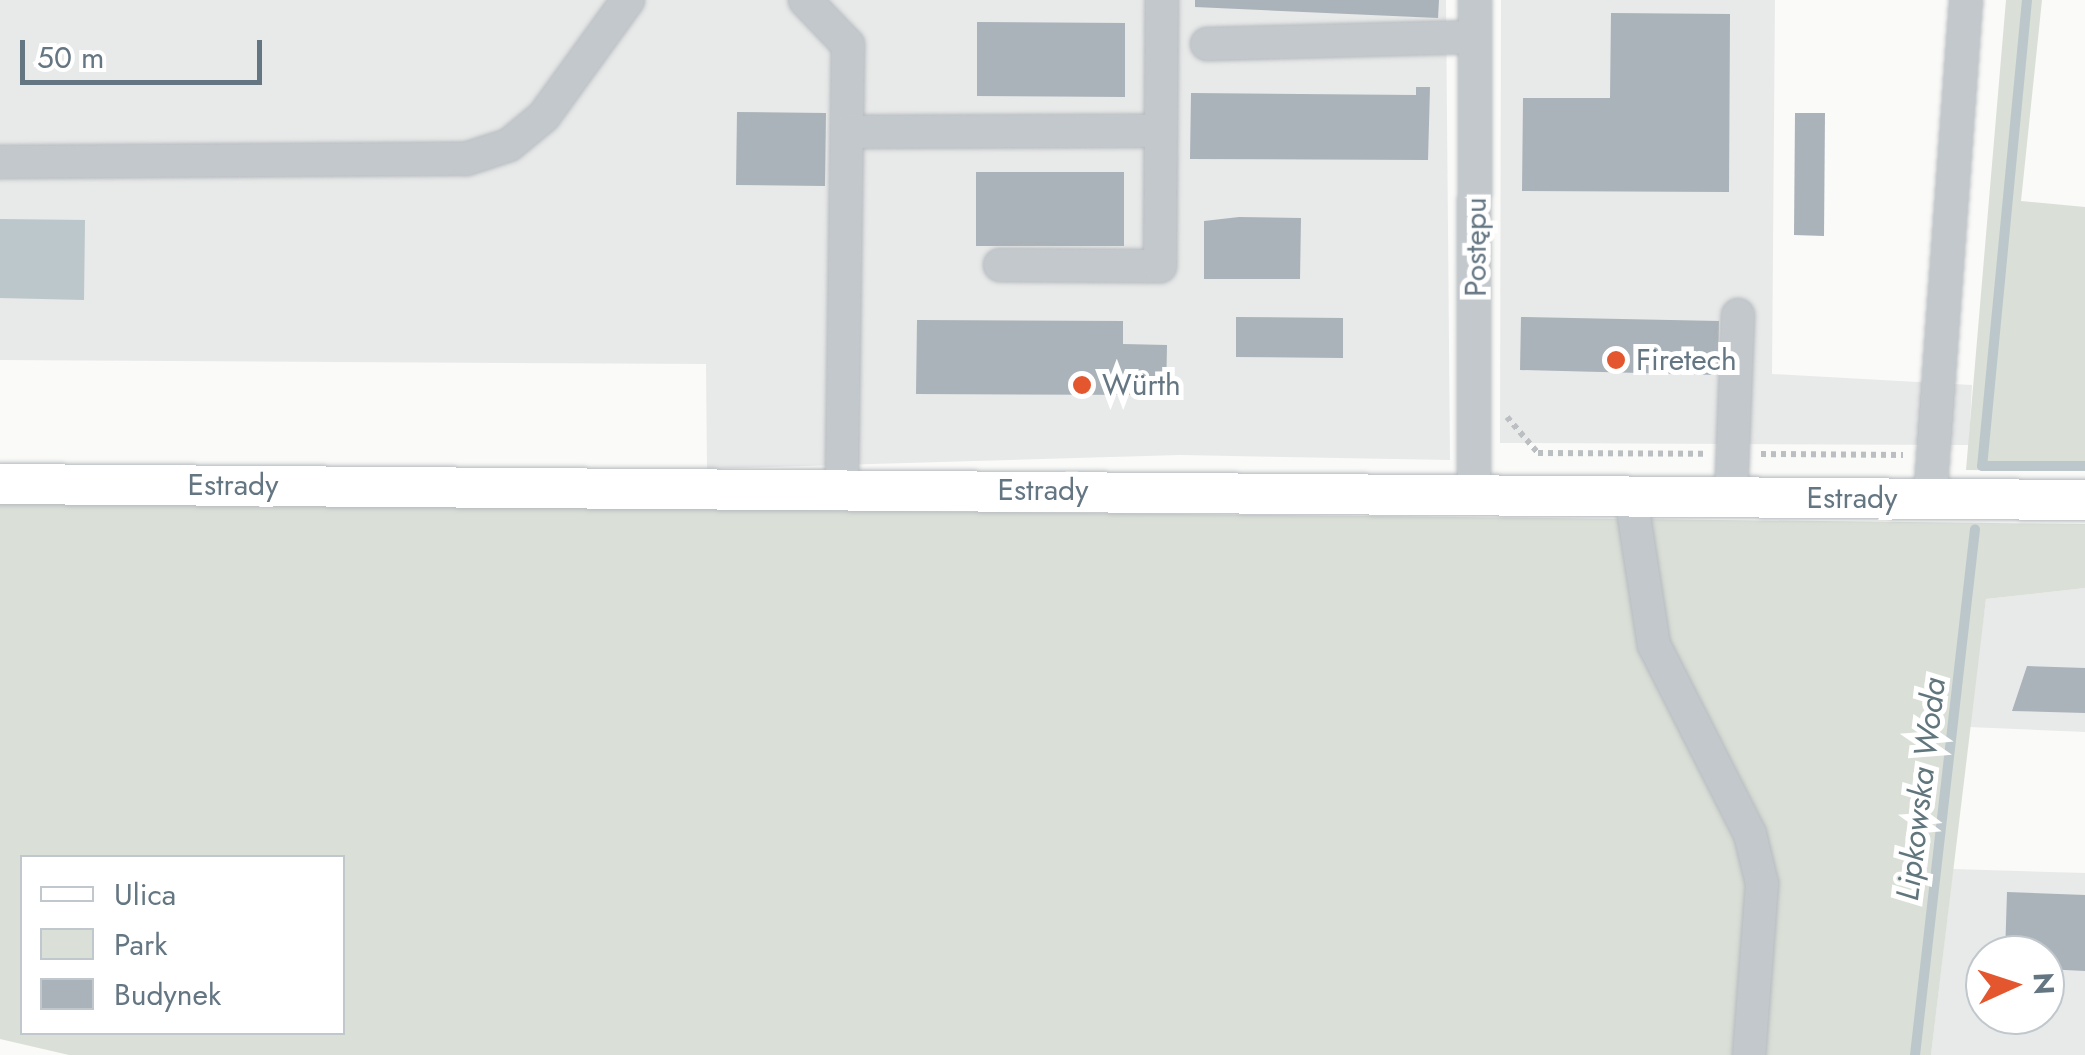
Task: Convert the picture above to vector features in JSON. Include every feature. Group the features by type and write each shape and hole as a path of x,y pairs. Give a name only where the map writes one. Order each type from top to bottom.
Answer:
{"main road":[{"name":"Estrady","path":"0,484 1731,498 1921,483 2085,500"}],"street":[{"path":"0,162 466,158 509,145 544,116 628,0"},
{"path":"805,0 848,46 842,489"},
{"path":"1000,265 1160,266 1162,0"},
{"name":"Postępu","path":"1474,494 1475,0"},
{"path":"1921,483 1966,0"},
{"path":"1208,44 1475,37"},
{"path":"847,132 1161,131"},
{"path":"1731,498 1738,315"},
{"path":"1630,497 1654,645 1750,834 1762,884 1750,1055"}],"path":[{"path":"1501,410 1538,453 1910,455 1921,483"}],"shaded area":[{"path":"0,0 1446,0 1450,460 1180,455 707,469 706,364 0,360"},
{"path":"1501,0 1775,0 1772,374 1972,385 1969,445 1500,443"},
{"path":"0,219 85,220 84,300 0,298"},
{"path":"2085,588 2085,732 1969,727 1986,599"},
{"path":"1953,869 2085,873 2085,1055 1931,1055"}],"green space":[{"path":"2006,0 2042,0 2021,201 2085,207 2085,471 1966,470"},
{"path":"0,501 2085,524 2085,588 1986,599 1931,1055 69,1055 0,1039"}],"building":[{"path":"1195,0 1439,0 1438,18 1195,7"},
{"path":"1611,13 1730,14 1729,192 1522,191 1523,98 1610,98"},
{"path":"977,22 1125,23 1125,97 977,96"},
{"path":"1416,87 1430,87 1428,160 1190,159 1191,93 1416,95"},
{"path":"737,112 826,113 825,186 736,185"},
{"path":"1795,113 1825,113 1824,236 1794,235"},
{"path":"976,172 1124,172 1124,246 976,246"},
{"path":"1301,218 1300,279 1204,279 1204,221"},
{"path":"1236,317 1343,318 1343,358 1236,357"},
{"path":"1521,317 1719,321 1718,375 1520,370"},
{"path":"917,320 1123,321 1123,344 1167,345 1166,395 916,394"},
{"path":"2027,666 2085,668 2085,713 2012,711"},
{"path":"2007,892 2085,895 2085,971 2065,970 2065,935 2006,935"}],"waterway":[{"name":"Lipkowska Woda","path":"2027,0 1982,466 2085,466"},
{"name":"Lipkowska Woda","path":"1915,1055 1975,529"}],"place":[{"name":"Firetech","path":"1616,360"},
{"name":"Würth","path":"1082,385"}]}
